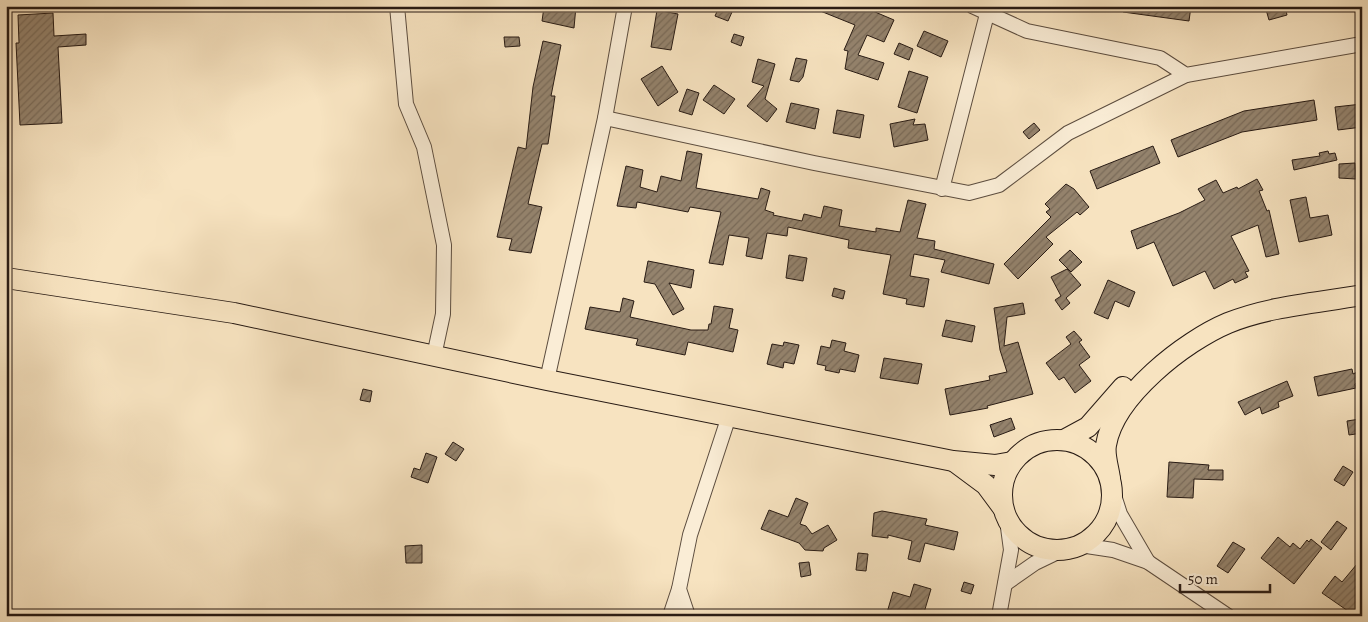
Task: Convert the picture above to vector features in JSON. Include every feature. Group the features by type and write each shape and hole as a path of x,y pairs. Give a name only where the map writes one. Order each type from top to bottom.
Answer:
{"highway":[{"path":"6,278 234,314 546,380 953,461 995,465 1012,462"},
{"path":"1064,440 1088,427 1141,368 1192,328 1224,312 1258,301 1362,282"},
{"path":"953,461 986,485 1017,533 1030,543 1045,549 1071,548 1094,535 1105,522 1111,506 1111,484 1106,446 1120,411 1153,374 1191,344 1228,323 1261,313 1362,295"},
{"path":"1005,514 1002,492 1005,476 1012,462 1022,452 1035,444 1049,440 1064,440 1079,444 1093,453 1103,465 1111,484"}],"street":[{"path":"397,6 406,104 424,147 444,245 443,314 434,356"},
{"path":"546,380 605,118 625,6"},
{"path":"972,6 1027,31 1160,58 1186,76"},
{"path":"942,189 987,14"},
{"path":"605,118 942,189 969,193 999,185 1068,132 1186,76 1362,44"},
{"path":"670,616 690,534 728,416"},
{"path":"1111,484 1120,514 1148,562"},
{"path":"999,616 1011,550 1005,514"},
{"path":"1005,584 1035,564 1071,548 1113,550 1148,562 1228,616"},
{"path":"678,588 688,616"}],"building":[{"path":"560,6 576,6 574,28 542,21 544,7 559,10"},
{"path":"808,6 861,6 894,20 884,42 867,35 858,55 884,63 878,80 845,69 848,51 844,50 855,25"},
{"path":"1123,6 1191,6 1189,21 1123,12"},
{"path":"1265,6 1285,6 1287,15 1269,20"},
{"path":"719,7 732,12 728,21 715,16"},
{"path":"657,10 678,14 671,50 651,47"},
{"path":"53,13 54,36 86,34 86,45 58,47 62,123 20,125 16,43 19,43 18,15"},
{"path":"924,31 948,41 941,57 917,46"},
{"path":"734,34 744,37 741,46 731,42"},
{"path":"504,37 519,37 520,46 505,47"},
{"path":"543,41 561,45 551,96 555,96 548,144 542,144 528,204 542,207 531,253 509,250 512,239 497,237 518,147 526,149 533,87"},
{"path":"899,43 913,49 909,60 894,54"},
{"path":"796,58 807,60 803,77 799,82 790,80"},
{"path":"758,59 775,64 765,99 777,109 767,122 747,106 764,86 752,82"},
{"path":"662,66 678,92 658,106 641,79"},
{"path":"909,71 928,77 917,113 898,107"},
{"path":"714,85 735,99 724,114 703,100"},
{"path":"687,89 699,93 692,115 679,111"},
{"path":"1314,100 1317,120 1242,132 1178,157 1171,140 1244,111"},
{"path":"791,103 819,109 815,129 786,122"},
{"path":"1362,104 1362,127 1338,130 1335,107"},
{"path":"837,110 864,115 860,138 833,133"},
{"path":"915,119 913,125 925,124 928,140 894,147 890,124"},
{"path":"1034,123 1040,130 1029,139 1023,132"},
{"path":"1153,146 1160,163 1097,189 1090,171"},
{"path":"687,151 702,154 696,188 758,199 761,188 770,191 765,210 774,213 773,215 802,221 804,214 821,218 824,206 842,210 839,226 876,232 876,228 900,232 908,200 926,204 917,238 935,241 934,249 994,264 989,284 941,272 945,260 914,254 910,276 929,279 924,307 906,304 907,299 883,294 891,255 848,248 849,240 788,227 787,236 767,233 762,259 746,256 749,238 729,235 723,265 709,263 721,212 690,207 688,212 637,202 636,208 617,206 626,166 643,170 640,187 657,192 661,176 681,181"},
{"path":"1328,151 1329,154 1335,153 1337,160 1294,170 1292,160 1320,156 1319,153"},
{"path":"1355,163 1356,179 1339,178 1339,164"},
{"path":"1257,179 1263,190 1259,191 1267,211 1269,210 1279,254 1266,257 1258,225 1231,236 1249,271 1245,272 1248,277 1235,283 1233,279 1214,289 1205,271 1173,286 1154,242 1137,249 1131,231 1179,213 1205,200 1198,189 1216,180 1223,193 1237,187 1238,189"},
{"path":"1066,184 1074,189 1089,207 1080,215 1077,212 1046,237 1053,244 1018,279 1004,264 1051,217 1046,212 1050,209 1045,204"},
{"path":"1306,197 1310,218 1328,215 1332,235 1299,242 1290,200"},
{"path":"1070,250 1082,262 1071,272 1059,260"},
{"path":"789,255 807,258 803,281 786,278"},
{"path":"648,261 694,270 691,288 669,283 684,309 673,315 655,284 644,282"},
{"path":"1067,269 1081,285 1066,298 1070,303 1062,310 1055,300 1061,296 1051,277"},
{"path":"1108,280 1135,292 1129,307 1115,301 1108,319 1094,313"},
{"path":"834,288 845,291 843,299 832,296"},
{"path":"623,298 634,301 630,317 691,330 708,330 714,306 733,309 729,328 738,330 733,352 688,342 685,355 636,345 638,339 585,329 590,307 620,312"},
{"path":"1023,303 1025,314 1007,317 1004,346 1018,342 1033,394 987,406 988,408 950,415 945,389 990,380 989,376 1007,372 1000,350 994,308"},
{"path":"946,320 975,326 972,342 942,336"},
{"path":"1074,331 1082,340 1079,342 1090,357 1079,365 1091,381 1075,393 1064,377 1059,380 1046,363 1071,344 1066,337"},
{"path":"832,340 846,343 844,351 859,355 855,372 840,369 839,373 825,370 826,366 817,364 821,346 830,348"},
{"path":"784,342 799,345 794,364 784,362 783,368 767,364 772,344 783,346"},
{"path":"884,358 922,364 918,384 880,378"},
{"path":"1352,369 1353,374 1362,370 1362,381 1355,384 1356,388 1318,396 1314,377"},
{"path":"1287,381 1293,396 1278,402 1279,407 1262,414 1260,407 1245,415 1238,402"},
{"path":"363,389 372,391 370,402 360,400"},
{"path":"1011,418 1015,429 994,437 990,425"},
{"path":"1360,419 1362,433 1349,435 1347,421"},
{"path":"453,442 464,449 456,461 445,454"},
{"path":"426,453 437,457 428,483 411,477 414,468 420,470"},
{"path":"1169,462 1209,465 1208,470 1223,470 1223,480 1194,479 1193,498 1167,497"},
{"path":"1343,466 1353,472 1344,486 1334,480"},
{"path":"796,498 808,503 800,524 806,526 812,534 828,525 837,540 824,548 823,551 805,550 799,543 761,529 769,510 788,517"},
{"path":"882,511 927,519 925,525 958,532 954,550 925,543 920,562 908,559 912,541 888,535 888,538 872,536 874,513"},
{"path":"1337,521 1347,528 1331,550 1321,542"},
{"path":"1278,537 1290,547 1293,543 1300,549 1307,540 1309,542 1311,539 1322,548 1294,584 1261,558"},
{"path":"1233,542 1245,549 1228,573 1217,566"},
{"path":"422,545 422,563 406,563 405,546"},
{"path":"858,553 868,554 866,571 856,570"},
{"path":"1362,558 1362,580 1356,587 1362,591 1362,616 1344,616 1348,611 1322,593 1335,576 1342,582"},
{"path":"809,562 811,575 801,577 799,563"},
{"path":"964,582 974,585 971,594 961,591"},
{"path":"914,584 931,589 923,616 886,616 893,592 910,597"}]}
